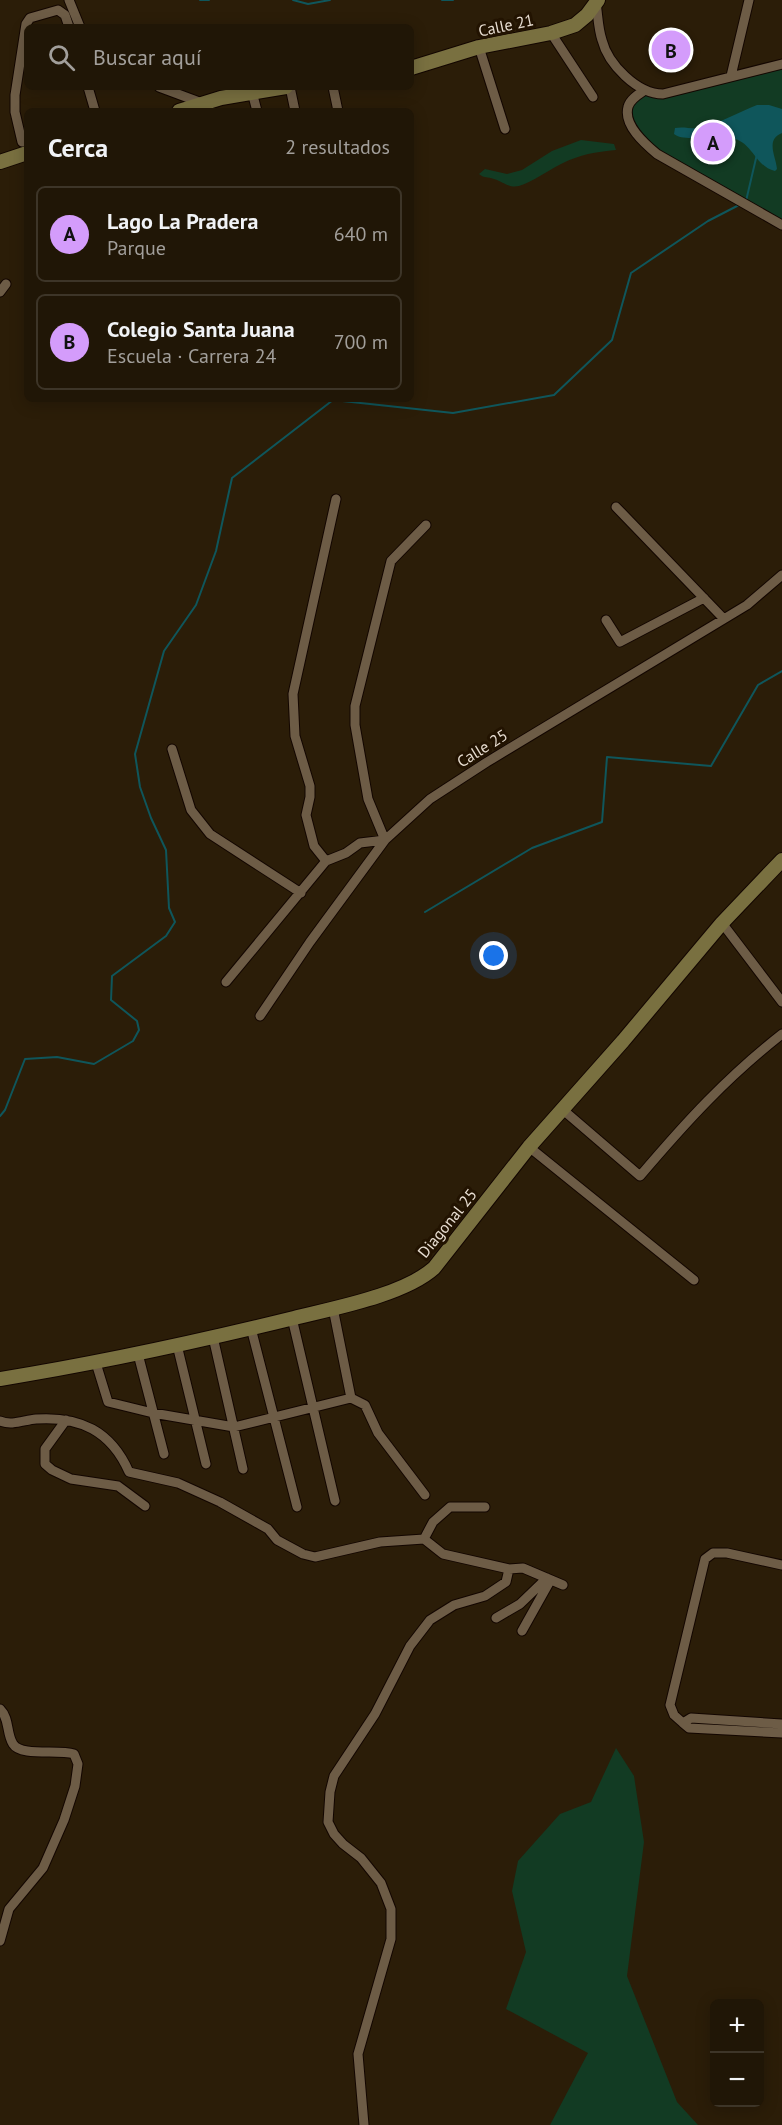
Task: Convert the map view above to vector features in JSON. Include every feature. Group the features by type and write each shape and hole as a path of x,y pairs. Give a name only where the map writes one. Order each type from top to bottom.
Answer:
{"street":[{"path":"69,0 79,24"},
{"path":"731,76 749,0"},
{"path":"597,1 602,42 609,58 633,82 655,94 663,94 782,64"},
{"name":"Calle 21","path":"414,67 479,47 551,33 575,25 587,15 597,1"},
{"path":"26,24 30,18 58,10 64,15 68,24"},
{"path":"551,33 593,97"},
{"path":"24,37 15,95 15,112 24,144"},
{"path":"479,47 504,129"},
{"path":"89,90 94,108"},
{"path":"167,90 202,103"},
{"path":"188,108 266,90"},
{"path":"289,90 295,108"},
{"path":"334,90 337,108"},
{"path":"645,90 628,107 630,121 639,137 649,147 657,154 782,225"},
{"path":"252,92 256,108"},
{"path":"0,162 24,149"},
{"path":"326,861 314,846 306,815 310,786 295,736 293,694 336,499"},
{"path":"616,507 723,618"},
{"path":"226,982 326,861 346,853 360,843 385,840 368,799 355,725 356,706 391,561 426,525"},
{"name":"Calle 25","path":"260,1016 310,942 385,840 430,799 487,762 747,605 782,574"},
{"path":"606,620 620,642 704,598"},
{"path":"172,749 191,810 210,834 301,893"},
{"name":"Diagonal 25","path":"0,1379 96,1363 177,1346 333,1308 385,1293 425,1276 434,1268 529,1147 722,923 782,860"},
{"path":"722,923 782,1002"},
{"path":"562,1109 640,1176 687,1120 720,1087 782,1034"},
{"path":"529,1147 694,1281"},
{"path":"333,1308 351,1398"},
{"path":"292,1318 335,1501"},
{"path":"251,1328 297,1507"},
{"path":"213,1337 243,1469"},
{"path":"177,1346 206,1464"},
{"path":"138,1354 164,1454"},
{"path":"96,1363 108,1402 153,1413 234,1427 351,1398 365,1405 378,1434 425,1495"},
{"path":"0,1421 7,1424 37,1419 66,1420 84,1425 103,1434 124,1460 129,1472"},
{"path":"66,1420 45,1449 45,1464 71,1479 118,1486 145,1506"},
{"path":"118,1486 129,1472"},
{"path":"129,1472 178,1483 220,1502 268,1529 278,1540 303,1554 315,1557 380,1542 424,1539 443,1554 510,1569 523,1568 563,1585"},
{"path":"424,1539 433,1522 450,1507 485,1507"},
{"path":"782,1565 727,1553 713,1553 705,1559 670,1705 674,1715 689,1728 782,1732"},
{"path":"364,2125 358,2054 391,1939 391,1909 381,1883 361,1858 334,1834 328,1822 330,1792 334,1776 375,1714 411,1646 430,1620 454,1605 485,1596 506,1582 510,1569"},
{"path":"496,1618 520,1604 550,1579"},
{"path":"522,1631 550,1579"},
{"path":"0,1709 6,1717 13,1745 18,1750 64,1751 74,1754 78,1764 75,1786 64,1820 43,1868 9,1910 0,1941"},
{"path":"683,1723 691,1718 782,1724"}],"green space":[{"path":"782,64 782,225 657,154 639,137 628,107 645,90 655,94"},
{"path":"581,140 614,144 616,150 575,158 519,186 509,185 479,174 485,169 507,174 522,170 552,151"},
{"path":"616,1748 634,1776 644,1842 627,1976 677,2102 698,2125 550,2125 588,2053 506,2009 526,1952 512,1891 518,1861 560,1814 591,1802"}],"water":[{"path":"757,105 769,105 782,109 782,133 777,136 773,144 777,169 775,171 763,165 746,146 735,139 727,137 686,138 674,134 675,128 703,127"}],"waterway":[{"path":"200,0 209,0"},
{"path":"293,0 308,4 330,0"},
{"path":"442,0 453,0"},
{"path":"746,201 757,154"},
{"path":"351,402 453,413 554,395 612,340 631,273 708,221 739,205"},
{"path":"0,1116 5,1110 25,1059 57,1057 94,1064 133,1041 139,1030 137,1021 111,1000 112,976 166,936 175,922 169,908 166,850 140,787 135,754 164,651 196,605 216,551 232,478 330,402"},
{"path":"425,912 532,848 602,822 607,757 711,766 758,685 782,671"}],"place":[{"name":"Colegio Santa Juana","path":"671,50"},
{"name":"Lago La Pradera","path":"713,142"}]}
